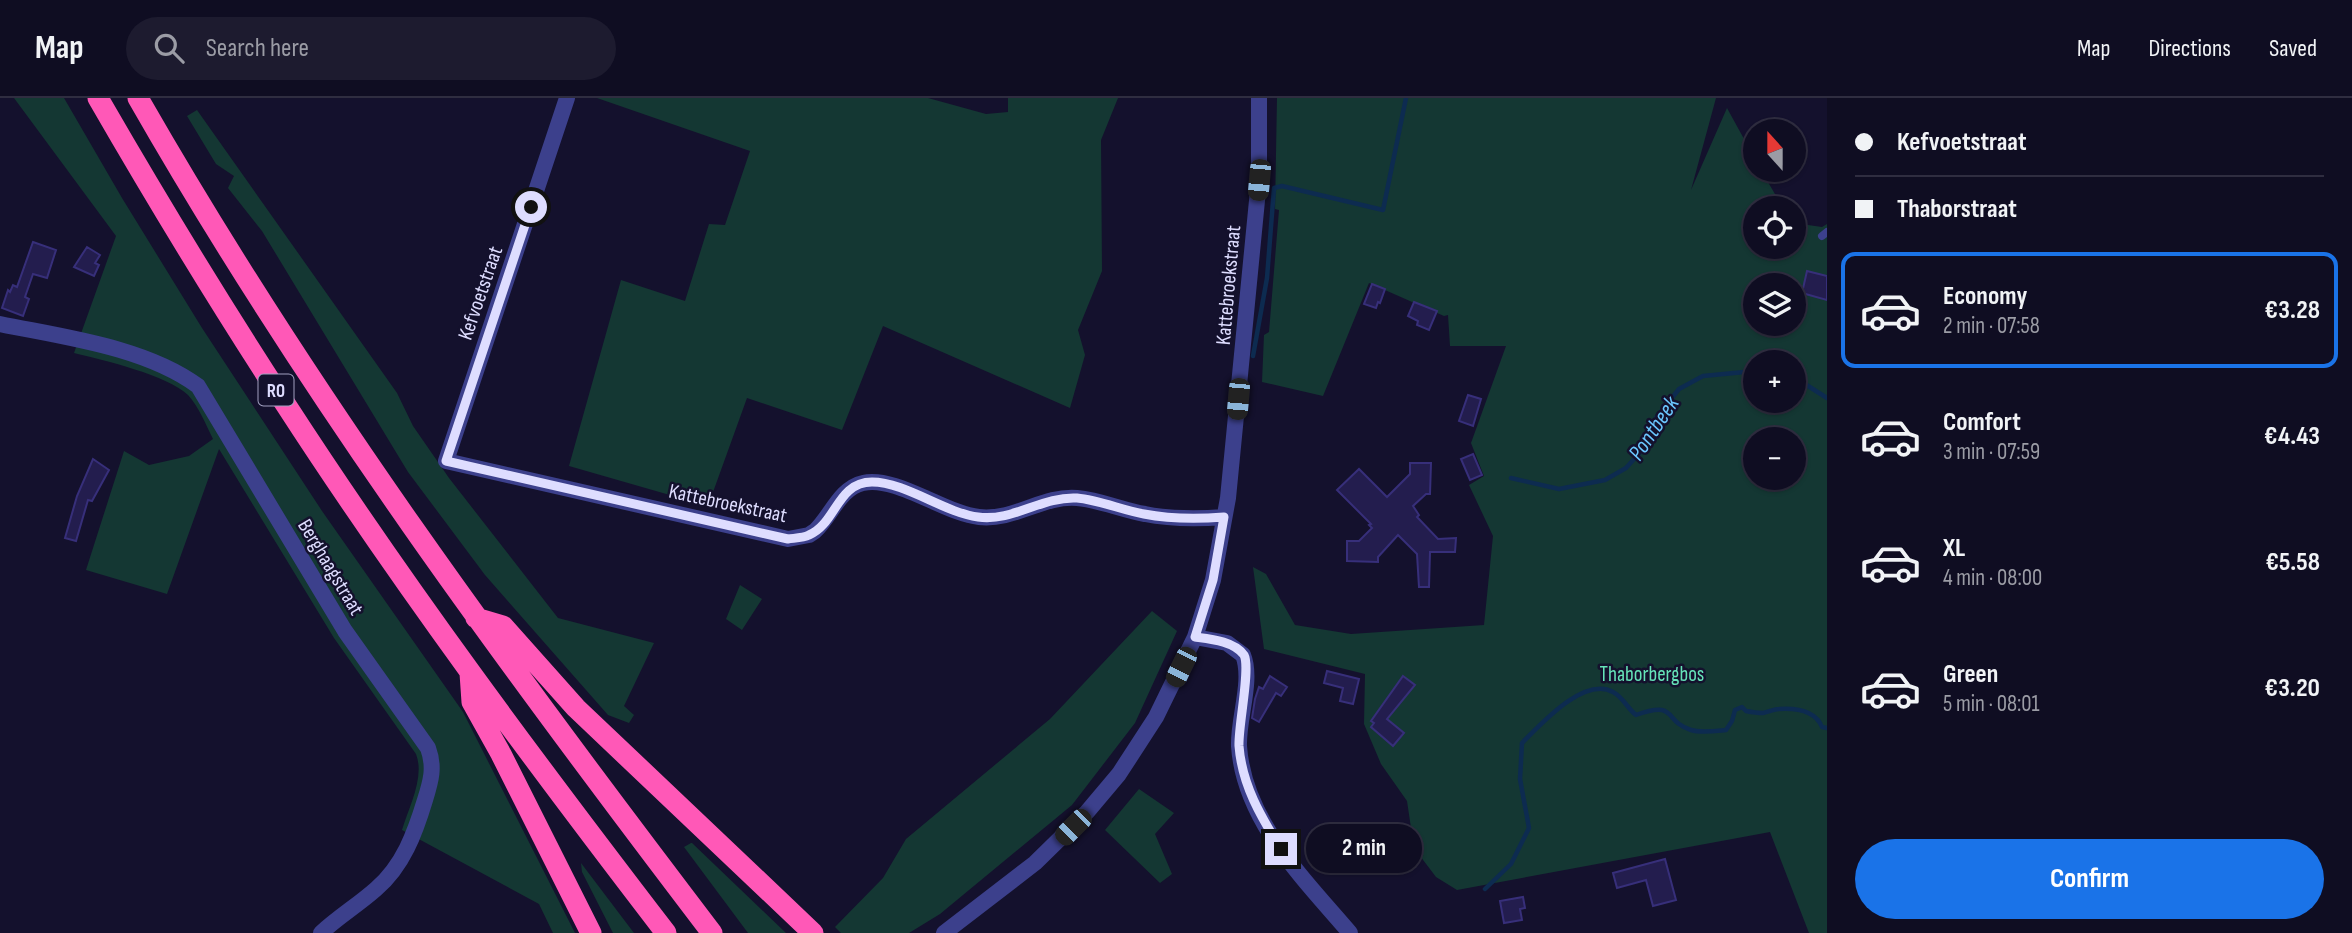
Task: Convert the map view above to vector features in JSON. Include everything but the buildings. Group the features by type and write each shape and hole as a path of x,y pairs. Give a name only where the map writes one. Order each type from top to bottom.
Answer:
{"highway":[{"name":"R0","path":"98,98 147,183 286,406 469,671 666,933"},
{"name":"R0","path":"138,98 285,339 380,482 476,618 712,933"},
{"path":"476,618 503,626 576,708 813,933"},
{"path":"469,671 472,702 591,933"}],"street":[{"name":"Kefvoetstraat","path":"446,461 567,98"},
{"name":"Kattebroekstraat","path":"944,933 1035,863 1087,812 1119,774 1156,717 1195,637 1213,580 1228,498 1259,180 1259,98"},
{"name":"Berghaagstraat","path":"0,324 113,349 182,374 198,386 345,631 428,748 433,761 432,776 414,835 399,862 377,889 321,933"},
{"name":"Kattebroekstraat","path":"446,461 788,539 809,535 821,526 852,487 873,481 975,517 1005,516 1045,503 1078,498 1146,514 1199,519 1224,517"},
{"path":"1195,637 1227,643 1244,655 1247,671 1239,746 1243,770 1257,811 1294,868 1350,933"}],"green space":[{"path":"14,98 64,98 202,328 322,511 463,712 575,933 553,933 539,904 402,830 419,772 416,754 334,638 219,449 167,594 86,570 124,451 149,465 189,456 213,439 196,405 178,388 134,369 74,353 116,236"},
{"path":"597,98 928,98 986,114 1008,112 1008,98 1118,98 1101,140 1102,271 1078,330 1085,355 1070,408 883,326 842,430 747,398 708,506 569,466 621,280 685,301 709,224 725,225 750,151"},
{"name":"Thaborbergbos","path":"1277,98 1716,98 1691,190 1727,108 1743,137 1743,182 1768,182 1776,196 1743,196 1743,259 1806,259 1806,225 1822,227 1827,224 1827,933 1809,933 1770,832 1457,890 1436,877 1414,848 1407,801 1381,764 1364,724 1365,674 1264,649 1253,567 1266,574 1295,625 1351,634 1484,625 1493,536 1469,485 1484,476 1471,443 1506,346 1450,346 1448,315 1444,316 1369,283 1323,396 1262,382 1264,335 1269,332 1279,210 1275,209"},
{"path":"197,110 397,393 413,426 449,478 558,618 654,643 624,706 634,715 629,723 608,715 485,575 408,472 262,231 228,188 234,176 216,164 187,116"},
{"path":"740,585 762,599 742,630 726,619"},
{"path":"1152,611 1177,631 1135,723 1072,805 940,914 909,933 841,933 835,927 883,878 906,839 1050,719"},
{"path":"1139,789 1174,813 1155,834 1172,874 1160,883 1105,830"},
{"path":"692,843 786,933 748,933 684,847"},
{"path":"581,863 634,933 613,933 582,872"}],"waterway":[{"path":"1253,356 1267,278 1274,188 1282,186 1383,210 1406,98"},
{"name":"Pontbeek","path":"1511,478 1559,489 1605,480 1626,468 1644,448 1656,418 1679,389 1703,376 1743,372"},
{"name":"Pontbeek","path":"1806,385 1827,398"},
{"path":"1485,889 1511,864 1529,828 1520,779 1522,743 1551,714 1576,696 1602,689 1613,692 1636,715 1665,711 1676,722 1695,731 1726,730 1735,710 1742,707 1746,711 1759,713 1779,709 1804,711 1815,717 1822,727 1827,728"}],"route":[{"path":"531,207 446,461 788,539 809,535 815,531 852,487 873,481 975,517 1005,516 1045,503 1078,498 1146,514 1199,519 1224,517 1213,580 1195,637 1227,643 1244,655 1247,671 1240,718 1241,760 1257,811 1281,849"}]}
